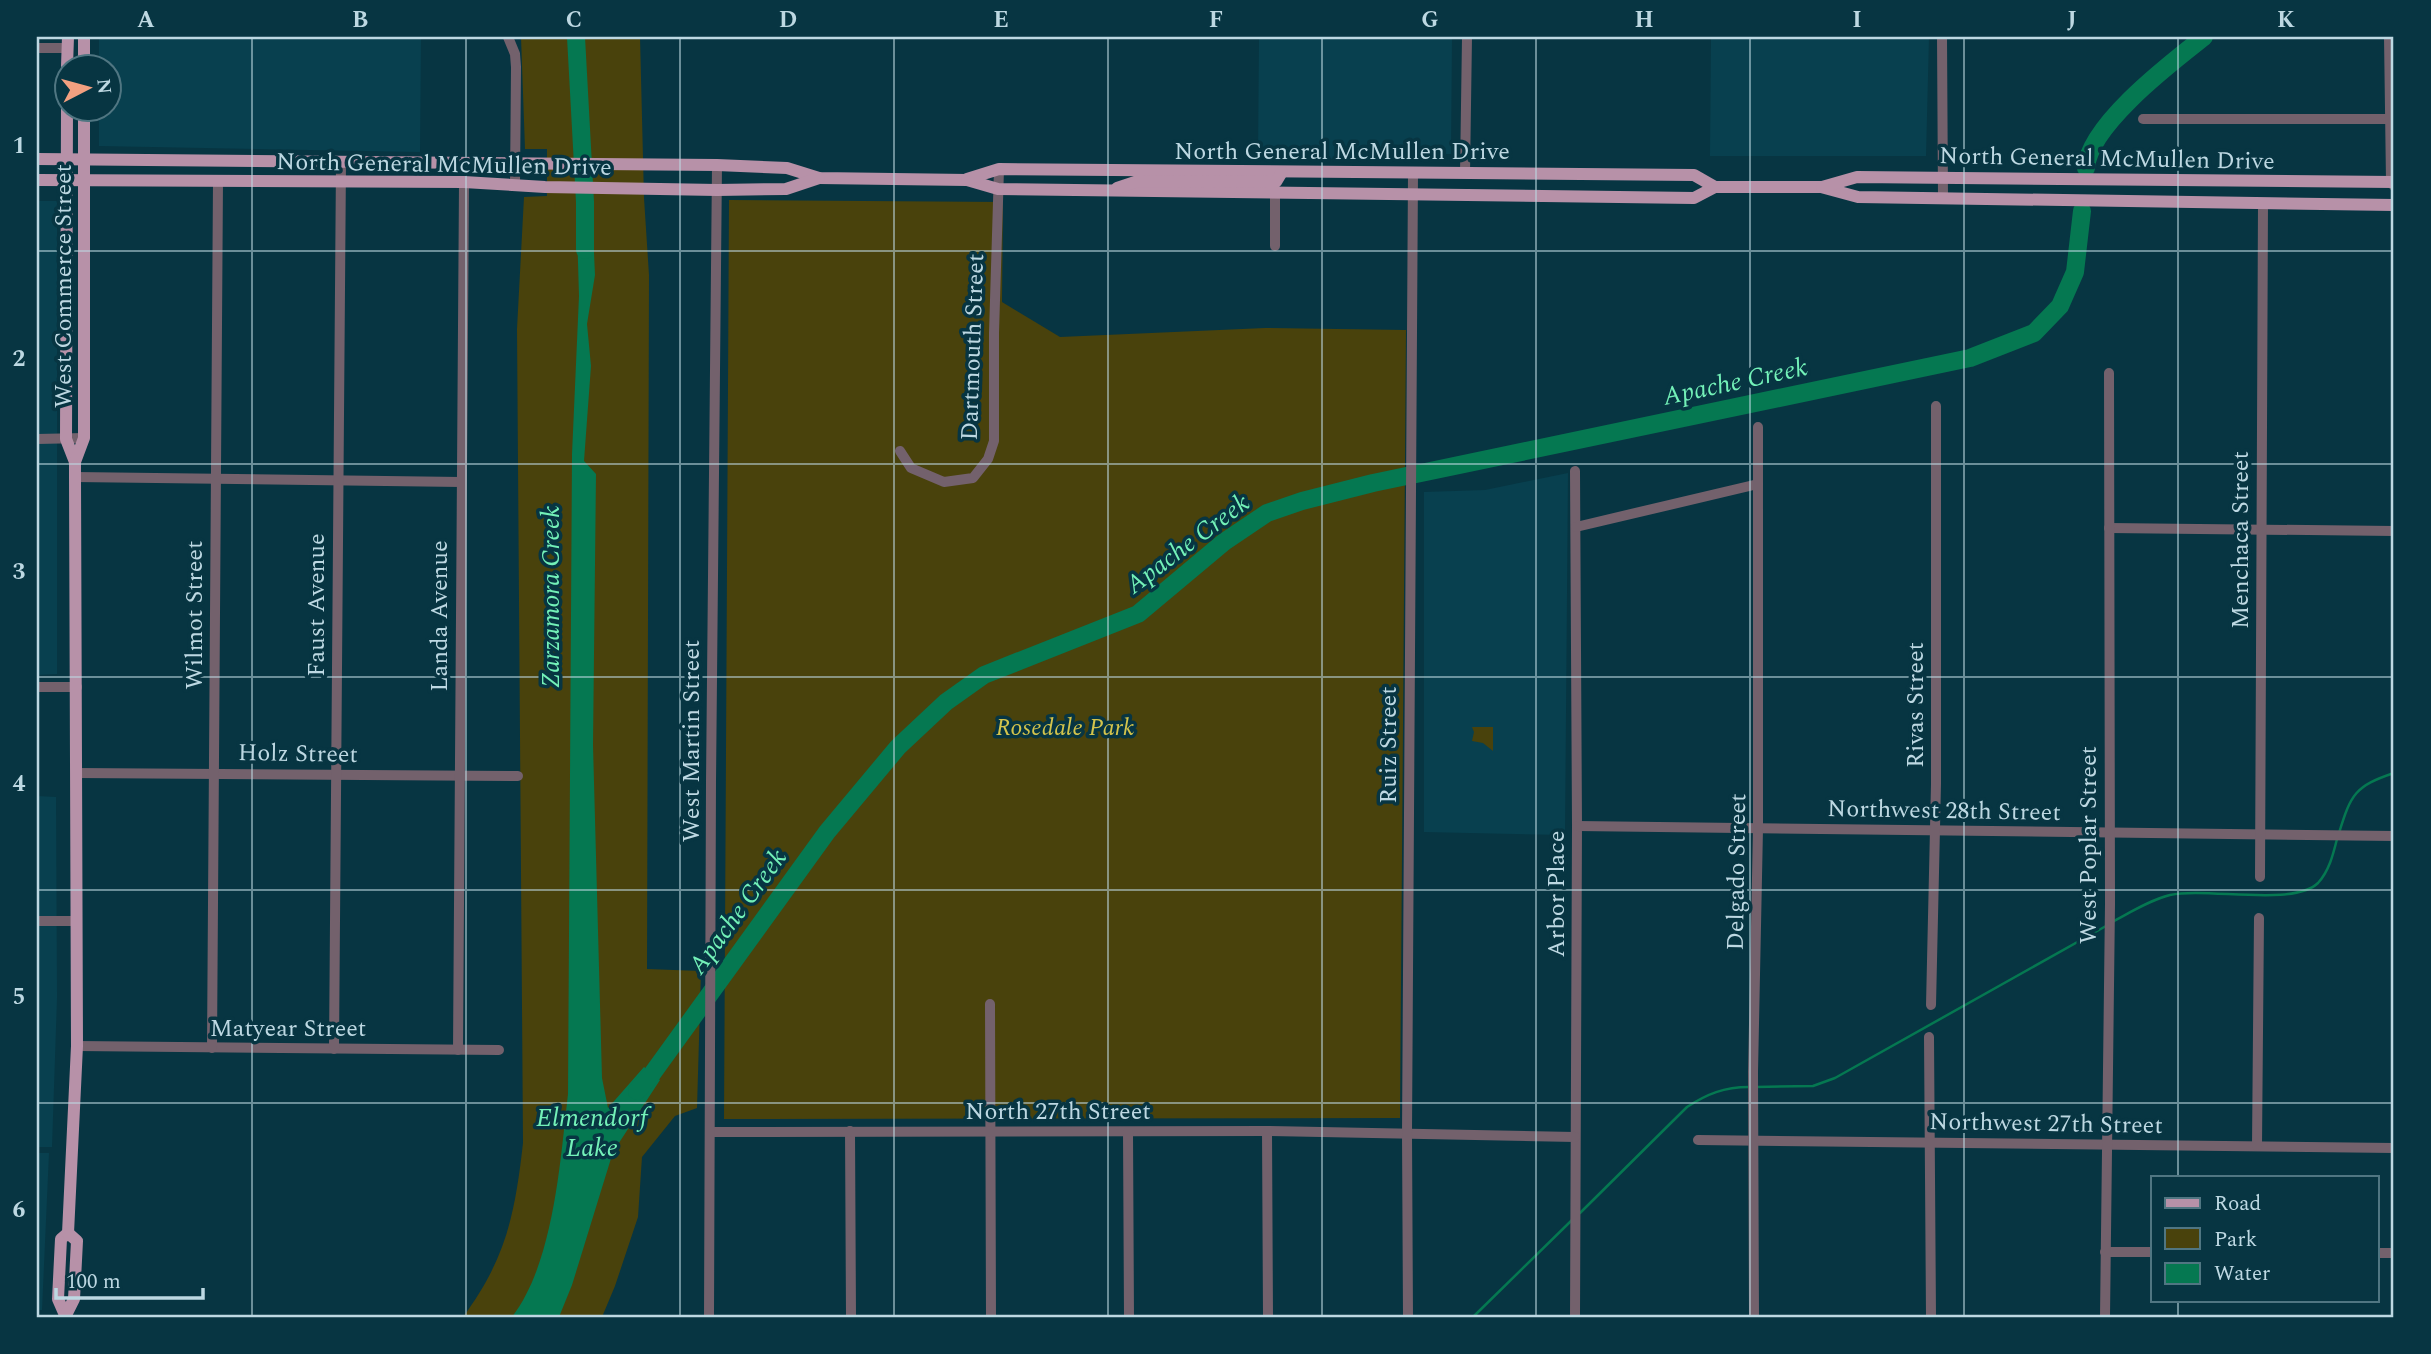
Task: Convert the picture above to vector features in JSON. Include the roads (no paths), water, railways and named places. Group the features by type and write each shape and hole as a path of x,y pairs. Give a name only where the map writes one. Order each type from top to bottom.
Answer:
{"main road":[{"name":"West Commerce Street","path":"67,122 66,439 75,461"},
{"name":"West Commerce Street","path":"65,1316 74,1299 77,1241 68,1233 78,1046 75,461 84,438 84,122"},
{"name":"North General McMullen Drive","path":"37,159 717,165 787,168 819,178 967,180 998,189 1693,198 1715,187 1821,187 1858,197 2394,205"},
{"name":"North General McMullen Drive","path":"967,180 999,169 1694,175 1715,187"},
{"path":"1107,191 1138,181 1276,182 1282,172"},
{"name":"North General McMullen Drive","path":"1821,187 1857,177 2393,184"},
{"name":"North General McMullen Drive","path":"37,180 464,182 545,187 717,190 786,189 819,178"}],"street":[{"path":"509,37 516,67 515,184"},
{"path":"1465,173 1467,37"},
{"path":"1942,37 1943,199"},
{"path":"2389,37 2393,184"},
{"path":"37,48 68,43"},
{"path":"2143,120 2392,119"},
{"name":"Faust Avenue","path":"334,1049 341,162"},
{"name":"West Martin Street","path":"709,1317 717,165"},
{"name":"Dartmouth Street","path":"900,451 911,468 944,482 973,478 988,459 994,441 999,169"},
{"name":"Ruiz Street","path":"1408,1317 1413,173"},
{"name":"Wilmot Street","path":"212,1048 218,181"},
{"name":"Landa Avenue","path":"458,1050 464,182"},
{"path":"1275,193 1275,246"},
{"name":"Menchaca Street","path":"2260,877 2263,203"},
{"name":"West Poplar Street","path":"2105,1317 2110,904 2109,373"},
{"name":"Rivas Street","path":"1931,1005 1935,832 1936,406"},
{"name":"Delgado Street","path":"1754,1317 1753,1072 1758,829 1758,427"},
{"path":"37,439 84,438"},
{"name":"Arbor Place","path":"1575,471 1575,1317"},
{"path":"75,477 461,482"},
{"path":"1576,527 1758,484"},
{"path":"2109,528 2394,531"},
{"path":"37,687 77,687"},
{"name":"Holz Street","path":"77,773 518,776"},
{"name":"Northwest 28th Street","path":"1577,826 2394,836"},
{"path":"2257,1146 2259,918"},
{"path":"37,921 78,921"},
{"path":"990,1004 991,1317"},
{"path":"1929,1037 1931,1317"},
{"name":"Matyear Street","path":"78,1046 499,1050"},
{"path":"1267,1130 1268,1317"},
{"name":"North 27th Street","path":"710,1132 1267,1130 1407,1134"},
{"path":"850,1131 851,1317"},
{"path":"1128,1132 1129,1317"},
{"path":"1407,1134 1575,1137"},
{"name":"Northwest 27th Street","path":"1698,1140 2394,1147"},
{"path":"2105,1252 2151,1252"}],"water":[{"name":"Elmendorf Lake","path":"577,229 593,231 595,275 587,324 591,366 584,461 596,474 593,745 602,1078 608,1108 644,1067 660,1080 613,1152 572,1285 559,1317 512,1317 526,1294 546,1240 558,1180 568,1094 572,454 579,296"}],"waterway":[{"name":"Zarzamora Creek","path":"576,37 585,250"},
{"name":"Apache Creek","path":"2086,168 2091,151 2101,133 2116,115 2153,79 2204,37"},
{"name":"Apache Creek","path":"637,1091 827,832 898,747 946,702 984,675 1138,614 1224,542 1267,513 1302,501 1373,483 1970,358 2034,333 2060,306 2075,272 2082,211"},
{"path":"2339,833 2356,793 2371,782 2394,773"},
{"path":"2112,922 2170,895 2270,895 2306,890 2318,883 2325,873 2337,839"},
{"path":"1756,1087 1813,1086 1835,1078 2106,926"},
{"path":"1580,1213 1687,1107 1716,1092 1749,1087"},
{"path":"1473,1317 1572,1220"}],"park label":[{"name":"Rosedale Park","path":"1065,727"}]}
